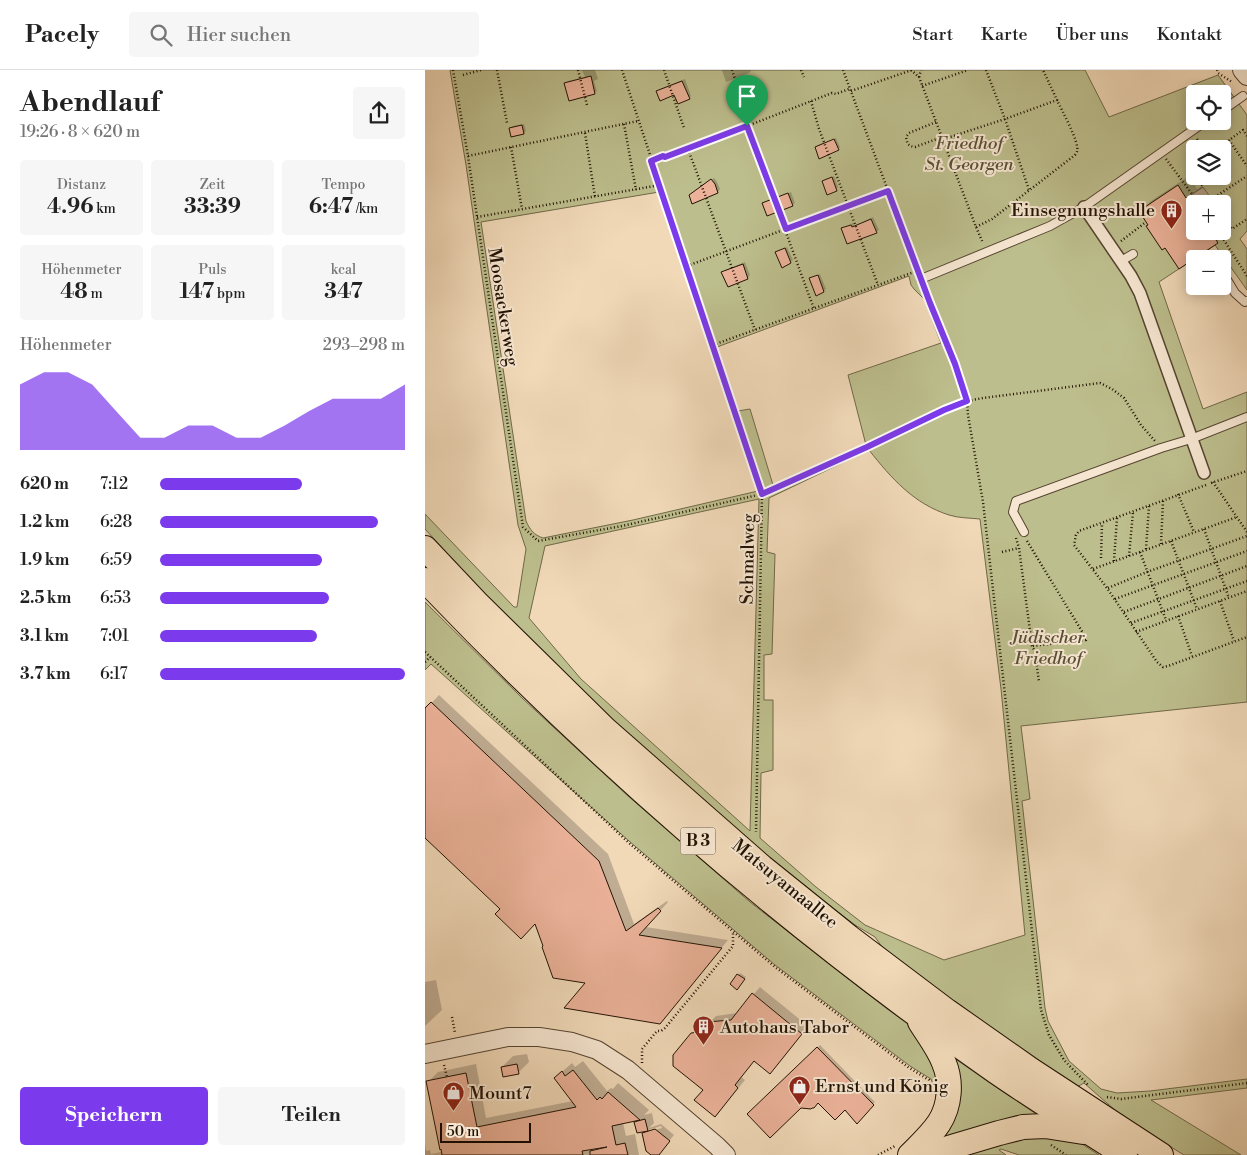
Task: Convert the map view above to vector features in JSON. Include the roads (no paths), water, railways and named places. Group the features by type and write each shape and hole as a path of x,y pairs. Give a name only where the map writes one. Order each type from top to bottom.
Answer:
{"highway":[{"name":"Matsuyamaallee","path":"425,548 476,602 605,728 762,867 947,1012 1031,1070 1161,1155"},
{"name":"Matsuyamaallee","path":"425,580 465,622 618,770 683,828 792,919 914,1013 996,1072 1125,1155"},
{"path":"910,1155 939,1123 949,1093 948,1077 944,1063 914,1013"},
{"path":"918,1155 1023,1127 1045,1126 1089,1132"}],"street":[{"path":"1243,70 1247,76"},
{"path":"1084,207 1140,293 1204,473"},
{"path":"425,1054 508,1037 539,1037 572,1042 597,1050 628,1070 725,1155"}],"lane":[{"path":"1231,104 1243,96"},
{"path":"921,279 1050,226 1084,207 1193,130"},
{"path":"1121,262 1133,254"},
{"path":"1231,286 1246,303"},
{"path":"1023,532 1013,512 1016,501 1161,448 1191,439 1247,417"}],"place":[{"name":"Einsegnungshalle","path":"1171,229"},
{"name":"Autohaus Tabor","path":"704,1046"},
{"name":"Ernst und König","path":"799,1105"},
{"name":"Mount7","path":"453,1112"}],"park label":[{"name":"Friedhof St. Georgen","path":"969,153"},
{"name":"Jüdischer Friedhof","path":"1048,647"}]}
